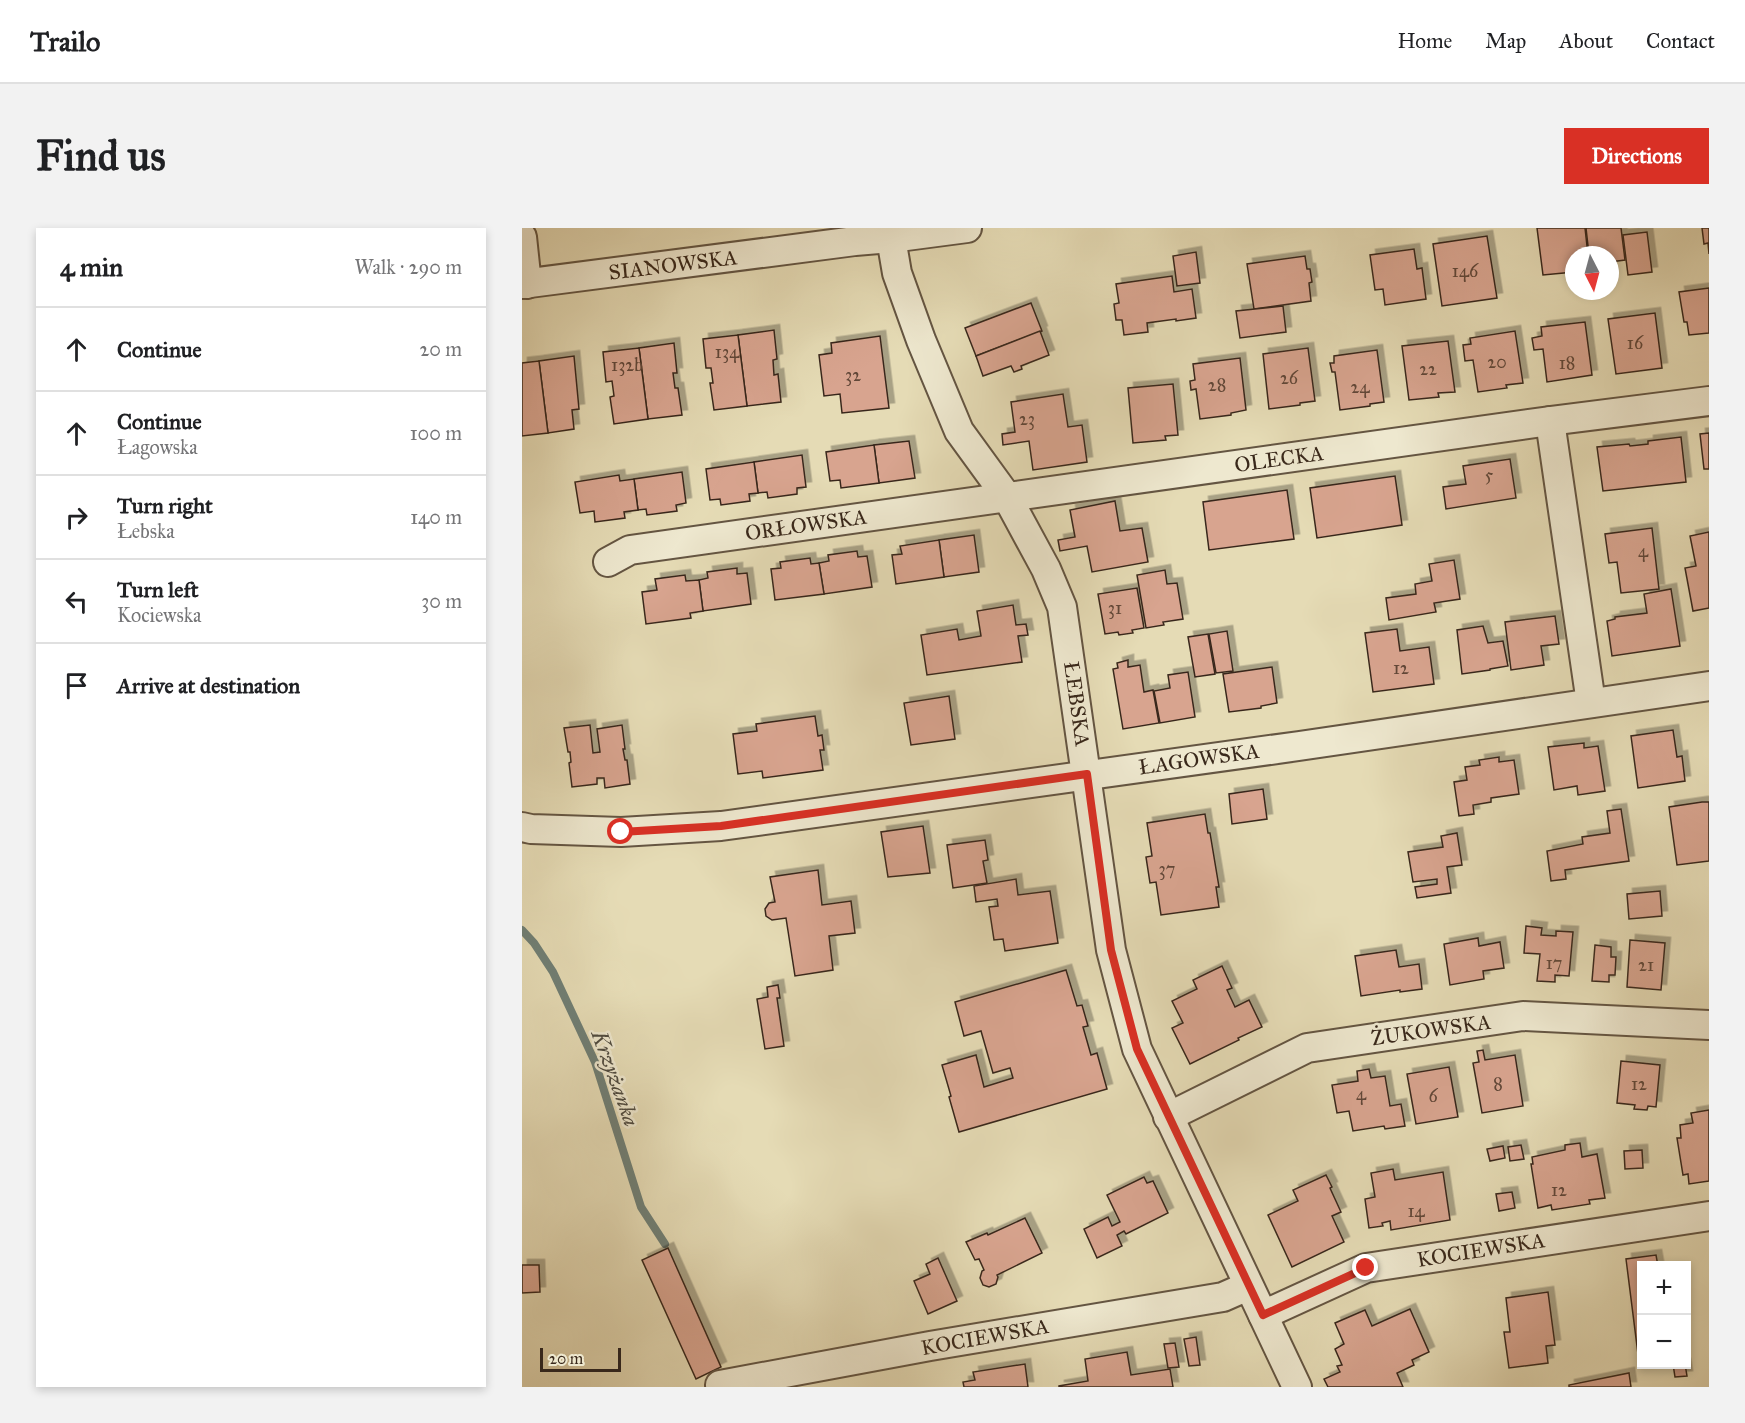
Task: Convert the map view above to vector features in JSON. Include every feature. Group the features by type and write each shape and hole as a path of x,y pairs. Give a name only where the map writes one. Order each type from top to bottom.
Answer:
{"street":[{"name":"SIANOWSKA","path":"524,284 854,234 891,238 967,228"},
{"path":"522,237 524,284"},
{"name":"ŁEBSKA","path":"891,238 897,273 917,329 959,431 1007,497 1046,569 1062,608 1111,950 1137,1049 1297,1387"},
{"name":"OLECKA","path":"1007,497 1709,401"},
{"path":"1550,421 1591,703"},
{"name":"ORŁOWSKA","path":"608,562 630,550 1007,497"},
{"name":"ŁAGOWSKA","path":"522,827 621,832 721,826 1299,746 1709,686"},
{"name":"ŻUKOWSKA","path":"1168,1117 1307,1048 1523,1016 1709,1025"},
{"name":"KOCIEWSKA","path":"1263,1315 1366,1268 1709,1216"},
{"name":"KOCIEWSKA","path":"720,1385 930,1346 1223,1297 1248,1286"}],"building":[{"path":"1537,228 1585,228 1587,246 1565,246 1565,273 1543,275"},
{"path":"1586,228 1621,228 1625,260 1619,261 1619,246 1588,246"},
{"path":"1702,228 1709,228 1709,254 1708,243 1704,244"},
{"path":"1647,232 1652,272 1628,275 1623,235"},
{"path":"1487,236 1497,298 1442,306 1433,244"},
{"path":"1414,249 1417,269 1422,268 1426,299 1385,305 1383,289 1375,290 1370,255"},
{"path":"1196,252 1200,283 1177,286 1173,256"},
{"path":"1305,256 1312,282 1309,283 1311,301 1254,309 1247,264"},
{"path":"1172,276 1174,292 1192,289 1196,318 1147,323 1148,332 1124,335 1122,320 1116,320 1114,304 1119,303 1116,284"},
{"path":"1709,288 1709,333 1689,335 1687,322 1684,322 1679,292"},
{"path":"1031,303 1042,331 976,356 965,328"},
{"path":"1283,306 1286,332 1240,338 1236,311"},
{"path":"1655,313 1662,368 1616,374 1608,319"},
{"path":"1585,322 1592,375 1547,382 1543,349 1534,350 1532,338 1542,336 1541,327"},
{"path":"774,330 777,359 773,360 774,375 778,374 781,402 747,406 738,335"},
{"path":"1040,331 1049,355 1021,366 1022,369 1014,372 1011,366 983,376 976,356"},
{"path":"1515,331 1523,383 1478,392 1473,360 1465,361 1463,345 1471,344 1470,338"},
{"path":"738,335 747,406 714,410 710,383 713,383 711,368 706,368 703,339"},
{"path":"880,336 889,408 842,413 840,394 824,396 819,355 832,353 831,343"},
{"path":"1448,341 1455,392 1438,393 1439,397 1409,400 1402,346"},
{"path":"674,343 677,373 673,373 682,415 648,419 639,348"},
{"path":"639,348 648,419 614,424 610,397 614,396 612,381 606,382 603,352"},
{"path":"1308,348 1315,401 1269,409 1263,354"},
{"path":"1377,350 1384,402 1340,410 1335,372 1332,372 1330,363 1334,363 1334,356"},
{"path":"574,356 579,409 572,410 574,429 548,433 539,361"},
{"path":"1240,358 1246,410 1231,413 1231,415 1200,419 1196,389 1191,390 1190,381 1195,380 1193,364"},
{"path":"539,361 548,433 522,436 522,363"},
{"path":"1173,384 1178,435 1165,436 1166,440 1133,443 1128,388"},
{"path":"1063,394 1068,427 1082,425 1087,462 1033,470 1029,441 1003,445 1002,434 1015,432 1011,402"},
{"path":"1709,433 1709,469 1704,469 1700,434"},
{"path":"1681,437 1686,482 1603,491 1597,447 1648,444 1648,441"},
{"path":"909,441 915,478 879,483 874,445"},
{"path":"874,445 879,483 841,488 840,480 830,481 826,452"},
{"path":"802,455 806,487 797,488 797,494 768,498 767,492 758,493 754,462"},
{"path":"1510,459 1516,498 1446,509 1443,487 1466,484 1463,466"},
{"path":"754,462 758,493 749,494 750,501 721,505 720,499 710,500 706,469"},
{"path":"682,472 686,503 676,505 677,511 647,515 646,509 638,510 634,479"},
{"path":"619,475 620,481 634,479 638,510 624,512 625,518 595,522 594,511 580,513 575,482"},
{"path":"1395,476 1402,525 1317,538 1310,488"},
{"path":"1287,490 1294,539 1209,550 1203,502"},
{"path":"1115,501 1120,531 1142,528 1148,562 1092,572 1087,546 1060,551 1058,540 1075,537 1070,510"},
{"path":"1652,528 1659,589 1621,593 1617,562 1609,563 1605,534"},
{"path":"1709,532 1709,608 1693,611 1685,568 1696,566 1690,536"},
{"path":"974,535 979,572 944,577 939,540"},
{"path":"939,540 944,577 896,584 892,555 902,554 900,546"},
{"path":"857,551 858,557 867,556 872,587 824,594 819,563 829,561 828,555"},
{"path":"810,558 811,564 819,563 824,594 775,600 771,569 781,568 780,562"},
{"path":"1454,560 1460,599 1434,603 1436,612 1389,620 1386,598 1416,594 1415,584 1432,581 1429,564"},
{"path":"737,568 737,574 747,573 751,604 703,611 699,580 708,578 707,572"},
{"path":"1165,570 1167,584 1177,583 1183,619 1163,622 1164,625 1146,628 1137,575"},
{"path":"685,575 686,581 699,580 703,611 690,613 691,618 646,624 642,592 657,590 655,579"},
{"path":"1137,588 1144,628 1132,630 1133,633 1105,634 1098,594"},
{"path":"1671,589 1680,646 1612,656 1607,621 1615,617 1647,613 1644,594"},
{"path":"1013,605 1016,625 1026,624 1028,635 1018,636 1022,662 927,675 921,635 957,629 959,640 981,636 977,611"},
{"path":"1555,616 1559,644 1541,646 1544,665 1511,670 1505,622"},
{"path":"1483,626 1488,643 1503,641 1508,666 1462,674 1457,630"},
{"path":"1397,629 1400,651 1429,647 1434,684 1373,692 1365,633"},
{"path":"1227,631 1233,671 1216,673 1209,634"},
{"path":"1208,634 1215,674 1195,677 1188,637"},
{"path":"1128,660 1128,667 1140,665 1144,692 1153,690 1159,723 1123,729 1113,669 1118,668 1117,663"},
{"path":"1272,667 1277,703 1261,706 1261,708 1229,712 1223,674"},
{"path":"1188,672 1195,717 1160,723 1154,691 1170,688 1168,675"},
{"path":"949,696 955,739 911,745 904,703"},
{"path":"815,716 818,736 822,735 824,750 820,750 823,770 763,778 762,771 738,774 733,734 757,731 756,724"},
{"path":"590,725 593,753 600,752 597,729 622,725 625,749 623,749 630,784 605,788 604,778 597,778 597,784 572,787 570,752 568,752 564,728"},
{"path":"1673,730 1677,757 1682,756 1685,781 1638,788 1631,736"},
{"path":"1584,743 1584,748 1598,746 1605,791 1578,795 1577,786 1554,790 1548,747"},
{"path":"1499,757 1499,762 1514,760 1519,794 1491,798 1491,802 1473,805 1474,814 1459,816 1454,782 1467,780 1465,767 1480,765 1479,760"},
{"path":"1263,789 1267,819 1232,824 1229,794"},
{"path":"1709,802 1709,861 1677,865 1669,807"},
{"path":"1621,809 1629,861 1565,870 1566,879 1551,881 1547,851 1583,844 1582,837 1610,833 1607,811"},
{"path":"1205,814 1219,887 1216,887 1219,907 1161,915 1156,882 1150,883 1146,857 1152,856 1147,823"},
{"path":"923,826 930,873 888,877 881,832"},
{"path":"1457,833 1462,865 1447,867 1451,893 1417,898 1415,887 1437,884 1437,879 1413,882 1408,852 1443,847 1441,836"},
{"path":"985,840 988,860 983,861 987,883 953,888 947,845"},
{"path":"818,870 822,905 851,901 855,933 829,936 833,970 795,976 786,918 772,920 766,916 765,909 769,903 775,902 770,877"},
{"path":"1016,879 1018,895 1050,891 1058,943 1005,951 1003,939 994,940 989,907 998,906 997,899 976,902 974,886"},
{"path":"1660,891 1662,916 1629,919 1627,894"},
{"path":"1526,926 1542,928 1541,935 1556,936 1556,931 1573,932 1569,976 1555,975 1555,982 1537,981 1540,954 1524,953"},
{"path":"1478,938 1479,946 1500,942 1504,968 1483,971 1484,979 1450,985 1444,944"},
{"path":"1630,940 1665,943 1661,990 1627,987"},
{"path":"1595,945 1611,947 1611,957 1616,957 1615,975 1609,975 1609,982 1592,981"},
{"path":"1396,950 1399,967 1419,964 1422,989 1361,996 1355,956"},
{"path":"1222,966 1232,988 1227,990 1235,1007 1249,1000 1262,1027 1190,1064 1172,1028 1183,1023 1172,1001 1197,989 1193,980"},
{"path":"1066,970 1077,1006 1082,1005 1088,1026 1083,1027 1091,1055 1097,1053 1107,1089 959,1132 942,1065 976,1055 984,1087 1013,1078 1010,1068 993,1073 981,1031 964,1036 955,1002"},
{"path":"778,985 780,998 777,998 784,1046 765,1049 757,999 768,997 767,987"},
{"path":"1483,1050 1485,1060 1515,1055 1523,1106 1482,1113 1473,1063 1479,1062 1477,1051"},
{"path":"1621,1061 1660,1065 1656,1107 1648,1106 1647,1110 1634,1109 1635,1105 1617,1103"},
{"path":"1449,1067 1458,1117 1416,1124 1407,1074"},
{"path":"1369,1069 1371,1078 1385,1076 1390,1106 1401,1104 1405,1126 1385,1129 1384,1126 1353,1131 1349,1111 1337,1113 1332,1085 1358,1081 1357,1071"},
{"path":"1709,1110 1709,1181 1689,1184 1688,1174 1683,1175 1677,1138 1681,1138 1680,1125 1693,1123 1691,1113"},
{"path":"1580,1143 1582,1157 1597,1154 1605,1198 1589,1200 1590,1204 1552,1210 1551,1205 1538,1208 1531,1164 1533,1164 1532,1157 1565,1150 1565,1145"},
{"path":"1521,1145 1524,1159 1510,1161 1508,1147"},
{"path":"1503,1146 1505,1158 1490,1161 1487,1149"},
{"path":"1642,1150 1643,1168 1625,1169 1624,1151"},
{"path":"1393,1169 1395,1180 1443,1172 1450,1220 1391,1230 1390,1221 1382,1223 1383,1226 1369,1228 1365,1199 1375,1197 1371,1173"},
{"path":"1326,1175 1341,1212 1332,1216 1344,1242 1292,1267 1268,1215 1298,1201 1293,1190"},
{"path":"1144,1177 1147,1183 1153,1181 1168,1213 1126,1234 1124,1231 1117,1235 1122,1246 1097,1258 1084,1229 1108,1217 1112,1226 1120,1222 1107,1195"},
{"path":"1512,1192 1515,1208 1499,1211 1496,1194"},
{"path":"1025,1218 1042,1253 997,1275 996,1284 989,1287 983,1285 980,1278 984,1270 979,1259 975,1260 966,1242 987,1233 988,1235"},
{"path":"668,1248 721,1367 696,1379 642,1260"},
{"path":"1656,1255 1657,1261 1637,1261 1637,1346 1626,1259"},
{"path":"938,1258 957,1301 928,1314 914,1281 930,1274 926,1264"},
{"path":"522,1265 539,1265 540,1292 522,1293"},
{"path":"1548,1292 1555,1345 1546,1346 1548,1363 1509,1368 1504,1332 1510,1332 1506,1298"},
{"path":"1410,1309 1429,1352 1412,1360 1414,1365 1397,1373 1403,1387 1328,1387 1324,1379 1340,1372 1337,1366 1342,1365 1335,1349 1344,1344 1335,1323 1365,1310 1372,1326"},
{"path":"1196,1337 1200,1365 1189,1366 1184,1339"},
{"path":"1175,1343 1179,1367 1168,1368 1164,1344"},
{"path":"1127,1352 1131,1375 1170,1369 1173,1387 1059,1387 1088,1381 1085,1359"},
{"path":"1025,1364 1028,1387 964,1387 963,1382 975,1380 973,1372"},
{"path":"1674,1369 1686,1369 1687,1376 1675,1377"},
{"path":"1629,1373 1631,1387 1569,1387 1569,1385"}],"waterway":[{"name":"Krzyżanka","path":"522,930 534,943 553,972 595,1062 641,1207 665,1244"}],"route":[{"path":"621,832 721,826 1087,774 1111,950 1137,1049 1263,1315 1366,1268"}]}
